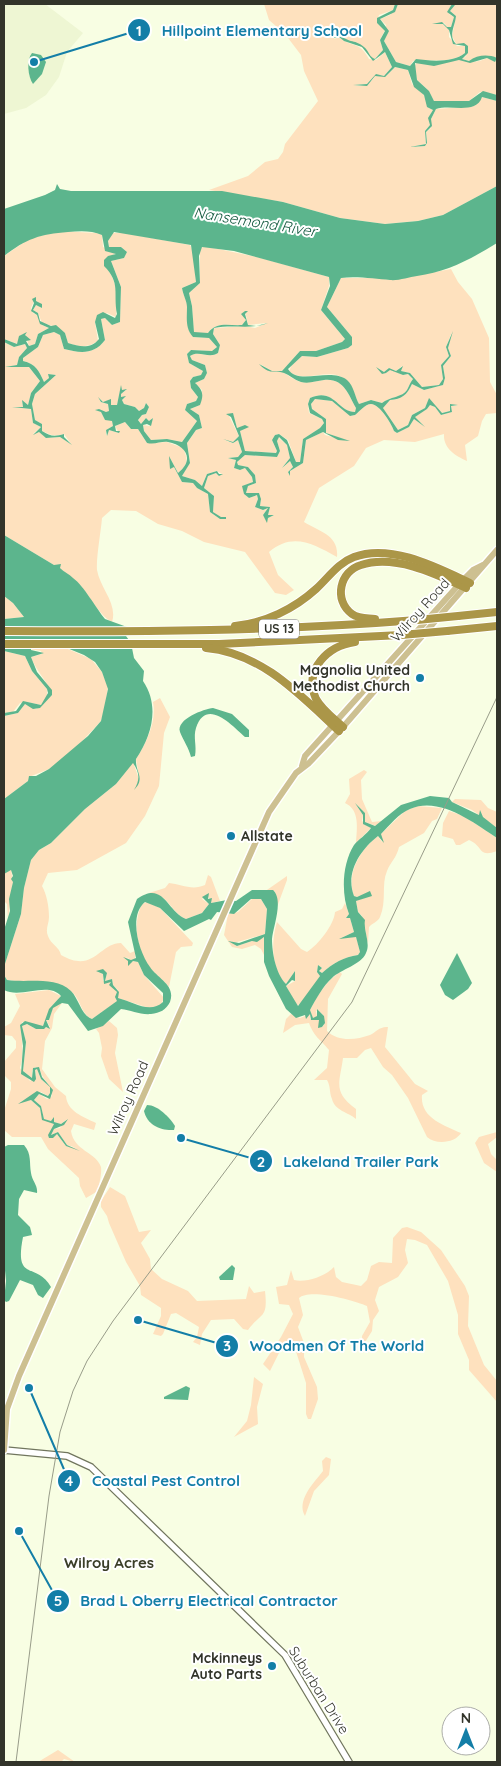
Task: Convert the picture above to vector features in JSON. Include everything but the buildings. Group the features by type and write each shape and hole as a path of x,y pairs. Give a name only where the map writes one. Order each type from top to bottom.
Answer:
{"highway":[{"path":"140,632 231,627 264,620 283,612 305,598 342,564 366,554 408,558 465,584"},
{"path":"416,620 364,618 352,614 341,597 341,587 345,577 361,565 388,563 420,569 465,584"},
{"name":"US 13","path":"4,631 140,632 293,628 416,620 497,612"},
{"name":"US 13","path":"4,644 149,645 283,642 402,635 497,626"},
{"path":"338,726 322,708 314,694 314,676 319,661 331,649 344,644 402,635"},
{"path":"149,645 213,649 247,659 276,675 338,726"}],"main road":[{"name":"Wilroy Road","path":"4,1450 6,1418 16,1384 269,812 283,789 302,766 305,756 338,726 465,584 474,570 483,565 497,550"},
{"name":"Suburban Drive","path":"4,1450 67,1456 91,1467 285,1655 349,1762"}],"shaded area":[{"path":"4,4 45,4 83,33 67,52 59,77 46,95 26,108 4,114"},
{"path":"264,4 395,4 393,10 379,15 377,23 385,30 380,40 383,50 375,59 371,58 363,48 346,39 338,32 334,39 339,37 362,49 369,59 376,60 385,52 392,67 384,76 395,67 408,70 412,84 424,95 429,108 433,110 429,117 430,125 425,131 426,144 411,147 425,146 427,143 426,132 431,128 431,119 436,109 474,106 482,97 497,101 497,186 443,215 418,221 385,224 340,218 283,202 209,190 248,176 265,162 278,159 283,152 285,144 318,101 304,71 301,55 285,34 269,20"},
{"path":"398,4 452,4 449,14 454,17 451,27 447,27 444,23 433,24 443,24 449,29 449,37 457,46 465,46 465,53 454,59 413,61 410,66 396,62 384,41 386,25 380,19 390,15"},
{"path":"455,4 497,4 497,58 484,56 469,61 462,59 466,56 468,46 456,44 452,36 456,16 450,11"},
{"path":"487,58 497,61 497,95 480,92 469,101 434,101 427,89 417,80 414,67 417,62 434,64 460,60 476,62"},
{"path":"59,231 97,233 102,235 103,247 118,253 114,254 106,267 113,279 116,290 116,317 107,313 95,322 98,341 87,346 76,345 68,343 65,333 53,326 42,323 38,313 33,310 36,305 42,308 42,306 34,301 31,308 33,313 37,315 42,325 49,328 38,334 35,344 29,346 25,334 21,335 17,344 4,339 4,256 29,239"},
{"path":"112,233 124,233 190,245 193,251 196,282 182,288 187,302 190,333 193,337 209,338 217,347 212,351 191,350 187,354 189,363 203,371 201,375 193,377 190,381 191,388 198,397 196,401 187,404 185,410 197,421 182,442 167,439 151,440 144,431 143,425 150,426 153,418 149,421 146,418 141,424 138,419 146,414 149,407 146,403 144,408 139,411 135,407 124,404 122,400 125,397 121,397 121,394 126,390 122,390 121,387 117,405 110,405 111,400 103,402 99,398 101,402 108,404 109,411 106,413 99,409 96,410 101,412 105,420 112,420 113,426 106,430 106,436 109,430 119,433 115,426 125,422 131,429 138,429 147,443 167,442 183,448 187,458 186,464 178,473 170,458 170,468 174,467 182,482 193,483 197,488 208,494 210,512 220,519 226,517 221,518 213,512 214,496 204,488 208,476 216,473 219,476 222,474 217,471 207,474 202,486 195,480 182,476 190,462 187,443 196,430 202,428 199,415 190,409 200,405 202,390 195,383 204,379 207,373 205,365 192,360 190,356 193,354 215,355 218,353 220,345 213,334 214,328 245,326 255,328 267,323 248,325 245,311 242,314 246,320 242,325 219,325 212,329 208,333 194,333 189,293 200,283 200,249 204,246 257,257 329,277 329,286 321,310 345,339 342,342 316,351 300,351 282,371 274,371 284,373 301,382 331,380 341,384 348,392 356,408 355,412 349,411 325,396 318,395 310,398 308,404 309,413 322,419 324,423 320,428 303,439 300,462 296,462 288,440 279,434 275,435 272,440 277,451 276,453 245,451 240,431 248,426 237,428 233,414 228,414 239,436 233,442 224,440 233,443 238,440 242,452 238,457 228,458 236,460 234,468 240,470 245,468 252,477 253,482 243,486 244,494 249,498 257,495 258,499 255,507 263,510 268,508 263,515 267,521 268,518 274,515 268,515 270,507 260,506 261,499 259,493 246,493 248,486 256,483 255,475 248,467 238,465 237,462 245,455 277,457 280,451 277,441 278,437 287,445 290,458 282,468 290,461 293,467 288,472 290,476 290,471 303,463 306,440 323,432 325,435 348,441 326,433 326,419 312,409 311,404 315,399 332,401 351,416 367,405 374,405 382,411 397,433 409,427 414,419 424,426 414,417 430,405 435,407 441,415 452,412 451,406 458,406 450,404 450,411 441,413 429,399 425,408 412,415 408,425 398,430 383,408 390,400 404,396 412,384 424,390 443,385 445,378 443,366 451,356 448,348 452,332 446,347 449,356 441,365 443,379 439,385 422,387 410,373 401,371 402,366 396,371 389,368 384,372 378,368 382,373 386,373 390,369 403,375 408,374 413,379 405,392 382,403 371,400 359,404 350,385 339,376 325,374 303,376 289,372 291,366 302,356 317,357 348,348 352,345 352,337 327,307 341,278 392,280 451,269 458,282 472,299 489,338 490,382 497,395 497,413 486,414 478,436 465,445 467,461 451,451 445,443 444,434 415,442 384,440 366,448 354,466 319,488 304,522 332,539 337,550 337,557 311,544 295,541 278,546 269,552 278,575 294,590 286,595 275,593 245,552 204,542 182,531 158,524 136,511 111,510 102,518 97,570 111,602 113,609 112,622 99,611 79,584 60,568 60,565 54,565 4,535 4,342 14,347 25,344 27,348 19,357 17,365 6,367 29,367 40,381 31,393 28,405 22,401 23,407 13,407 31,409 33,423 41,427 33,434 39,432 47,438 60,437 71,444 64,434 52,435 42,431 42,424 35,420 32,404 35,394 56,375 48,374 49,378 44,382 36,368 23,361 23,358 38,347 43,335 54,332 60,335 64,349 86,352 101,345 105,340 101,319 105,318 112,325 120,322 121,287 111,261 124,258 127,252 121,247 109,247 108,241"},
{"path":"4,596 13,603 24,617 4,619"},
{"path":"61,646 91,659 102,672 108,687 101,721 72,752 49,769 29,777 28,781 4,799 4,716 18,713 25,704 36,709 52,695 31,657 42,654 41,651 30,649"},
{"path":"4,651 25,656 32,671 47,689 47,697 41,705 27,702 20,703 13,712 4,713"},
{"path":"160,698 170,717 164,733 159,786 145,816 126,843 77,870 48,873 42,886 49,909 47,933 49,939 59,949 61,955 72,960 89,960 113,944 121,943 130,953 135,951 135,959 131,960 126,957 129,961 128,965 133,961 138,962 144,975 164,998 161,1005 149,1008 118,998 118,990 113,985 112,979 105,981 107,973 98,972 103,974 103,981 111,982 117,992 118,1001 92,1019 86,1015 74,994 67,988 51,983 7,980 4,975 4,967 21,914 24,888 31,860 39,850 51,843 85,809 116,784 133,762 140,782 136,759 147,739 152,724 153,702"},
{"path":"364,770 367,772 361,780 362,799 372,822 382,821 376,826 365,822 365,813 356,804 363,815 362,821 371,828 356,843 357,820 353,810 345,803 350,794 349,779"},
{"path":"455,799 481,800 488,808 497,812 497,828 472,810 452,802"},
{"path":"418,806 442,808 437,819 432,821 424,833 399,847 385,876 382,911 379,919 369,927 368,943 362,916 358,912 356,901 369,896 367,894 354,896 352,887 353,871 360,855 371,842 378,836 382,842 381,834 405,811"},
{"path":"449,811 464,816 497,838 497,851 491,853 483,852 474,842 469,840 456,845 453,839 442,836 443,823"},
{"path":"11,869 13,882 8,919 7,904 4,901 4,874"},
{"path":"208,875 211,877 220,901 211,903 211,900 206,895 202,899 209,904 202,913 186,919 177,913 166,900 156,894 149,893 165,888 169,883 200,887 205,885"},
{"path":"287,876 277,907 275,891 264,892"},
{"path":"253,898 261,899 267,909 265,934 234,943 229,940 237,946 264,937 264,955 261,949 255,945 242,949 232,947 224,935 228,914 238,912"},
{"path":"147,902 160,908 193,943 192,946 181,947 176,952 169,987 150,968 139,945 137,920 142,904"},
{"path":"345,903 349,914 346,918 350,918 354,932 341,938 356,936 360,952 358,955 339,961 322,973 319,971 322,968 318,965 317,972 320,976 307,997 297,1006 286,986 295,981 295,971 286,984 277,971 275,963 273,946 277,922 301,949 307,952 325,934 332,923 335,912 342,909"},
{"path":"340,972 342,974 328,999 327,1031 336,1037 353,1039 370,1035 380,1028 388,1027 385,1047 415,1084 428,1091 422,1095 422,1103 429,1115 441,1124 461,1133 454,1139 440,1142 427,1137 408,1098 392,1075 383,1067 371,1048 365,1050 357,1058 343,1058 339,1086 343,1097 356,1109 356,1119 336,1106 327,1080 314,1080 327,1068 329,1050 315,1035 309,1023 295,1025 283,1033 286,1019 291,1014 300,1018 310,1014 310,1019 319,1020 322,1027 324,1025 324,1016 318,1010 316,1011 317,1016 313,1019 310,1010 322,989"},
{"path":"49,990 61,996 52,1006 43,1026 22,1022 22,1026 27,1024 36,1029 50,1027 46,1020 49,1020 53,1007 62,1003 54,1014 52,1028 45,1041 42,1069 55,1087 66,1096 69,1106 73,1110 96,1123 94,1130 74,1124 71,1131 76,1143 95,1158 101,1167 98,1191 86,1198 80,1186 79,1178 48,1149 41,1137 12,1137 4,1130 4,1111 11,1089 11,1082 4,1075 4,1062 16,1048 16,1041 12,1036 4,1035 4,1027 11,1023 20,1006 15,994","holes":["22,1026 26,1042 23,1071 32,1078 32,1071 35,1067 40,1070 49,1086 41,1079 37,1069 35,1070 36,1076 30,1081 20,1068","50,1088 52,1096 47,1099 39,1094 34,1100 41,1106 44,1118 40,1108 31,1100 20,1102 41,1092 48,1096","45,1119 61,1124 67,1119 60,1128 54,1129 51,1135 58,1132 67,1145 77,1148 66,1146 57,1134 49,1136 54,1124"]},
{"path":"109,1021 117,1028 118,1035 115,1053 123,1092 109,1079 101,1056 102,1048 99,1033 96,1029"},
{"path":"497,1132 497,1137 488,1144 491,1154 497,1160 497,1172 484,1163 475,1143 479,1137"},
{"path":"110,1187 125,1196 139,1232 151,1230 141,1243 150,1259 151,1269 162,1279 188,1291 197,1301 246,1299 249,1286 254,1293 265,1291 266,1306 263,1314 248,1330 243,1329 234,1319 211,1320 202,1334 200,1345 193,1342 197,1337 199,1327 176,1313 171,1314 161,1336 153,1334 161,1316 161,1308 141,1295 140,1286 126,1262 107,1216 101,1207 101,1201"},
{"path":"407,1227 421,1232 441,1250 465,1286 469,1296 468,1326 484,1365 497,1381 497,1402 469,1370 469,1360 458,1334 458,1315 448,1281 427,1245 407,1239 405,1250 408,1263 398,1277 379,1287 375,1300 379,1311 373,1320 372,1331 362,1347 362,1336 370,1322 367,1306 342,1298 321,1295 304,1295 299,1298 303,1315 298,1327 304,1343 304,1357 317,1387 318,1399 311,1419 308,1419 306,1414 306,1383 293,1342 285,1341 270,1371 263,1364 281,1337 293,1314 289,1305 279,1304 276,1287 287,1285 291,1270 294,1280 299,1281 321,1276 334,1267 336,1277 342,1282 361,1286 367,1280 371,1266 379,1262 392,1263 393,1238 402,1228"},
{"path":"254,1377 263,1384 257,1407 258,1424 234,1437 247,1421"},
{"path":"326,1457 331,1459 329,1475 314,1491 305,1516 303,1510 304,1498 323,1471 322,1461"},
{"path":"58,1750 75,1762 64,1759 61,1762 38,1762"}],"water":[{"path":"395,4 398,4 395,12 380,19 389,31 384,41 396,62 410,66 416,59 448,60 465,53 465,46 453,44 449,30 443,24 432,24 442,22 447,27 451,27 454,17 447,12 452,4 455,5 450,11 456,16 452,37 456,44 464,43 468,46 468,53 462,59 469,61 479,56 497,58 495,62 487,58 470,63 459,60 434,66 415,63 417,80 429,91 434,101 469,101 483,91 497,95 497,101 482,97 474,106 436,109 431,119 432,126 426,132 427,143 425,146 410,147 426,144 425,131 430,125 428,118 433,110 427,107 424,95 414,87 408,70 395,67 385,77 375,76 367,86 353,85 367,84 376,74 384,76 392,67 385,52 373,61 362,47 344,41 339,37 333,38 338,35 337,31 344,38 360,44 375,59 383,50 380,40 385,31 377,23 377,18 393,10"},
{"path":"32,53 41,55 46,62 42,74 33,84 28,68"},
{"name":"Nansemond River","path":"57,184 60,189 71,191 222,191 283,202 340,218 385,224 418,221 443,215 497,186 497,243 458,264 428,274 393,280 360,277 341,278 327,307 352,337 352,345 348,348 317,357 302,356 288,369 293,374 299,376 340,376 349,382 359,404 371,400 382,403 405,392 413,379 408,374 403,375 390,370 382,374 376,367 384,372 389,368 396,371 403,366 401,371 410,373 422,387 439,385 443,379 441,365 449,356 446,347 453,331 448,348 451,356 443,366 445,378 443,385 424,390 412,384 404,396 390,400 383,408 398,430 408,425 412,415 425,408 429,398 442,413 450,411 450,404 458,405 451,406 452,412 441,415 435,407 430,405 415,417 425,427 414,419 409,427 397,433 382,411 374,405 367,405 355,415 350,416 332,401 315,399 311,404 312,409 326,419 326,433 350,441 338,440 323,432 306,440 303,463 290,471 290,476 288,472 293,467 290,461 282,468 290,458 287,445 279,437 277,441 280,451 277,457 245,455 237,462 238,465 248,467 255,475 256,483 248,486 246,493 259,493 261,499 260,506 270,507 268,515 274,515 268,518 267,523 263,515 268,508 263,510 255,507 258,499 257,495 249,498 244,494 242,486 253,482 252,477 245,468 240,470 234,468 236,460 228,458 238,457 242,452 238,440 233,443 223,439 233,442 239,436 231,417 226,414 233,413 237,428 245,425 249,427 240,431 245,451 276,453 277,451 272,440 275,435 279,434 287,440 296,462 300,462 303,439 320,428 324,423 322,419 310,413 308,404 310,398 318,395 325,396 349,411 355,412 356,408 348,392 341,384 331,380 310,383 301,382 284,373 272,372 266,370 259,364 272,371 282,371 300,351 316,351 342,342 345,339 321,310 330,286 329,277 234,251 202,247 199,256 200,283 189,293 194,332 208,333 212,329 219,325 242,325 246,320 241,314 245,311 248,311 245,314 248,325 255,326 214,328 213,334 220,345 218,353 215,355 193,354 190,356 192,360 205,365 207,373 204,379 195,383 201,390 202,398 200,405 190,409 199,415 202,428 196,430 187,443 190,463 182,476 195,480 202,486 207,474 217,471 219,474 223,474 219,476 216,473 208,476 204,488 214,496 213,512 221,517 226,517 226,519 220,519 210,512 208,494 197,488 193,483 182,482 174,467 170,469 169,456 178,473 186,463 186,454 180,446 168,442 147,443 138,429 131,429 125,422 115,426 116,431 120,431 119,433 109,430 107,436 106,430 113,426 112,421 105,420 101,412 95,410 109,411 108,404 101,402 98,397 103,402 111,399 111,405 117,405 121,385 122,390 127,389 121,394 121,397 126,396 122,400 124,404 135,407 139,411 144,408 146,403 149,407 146,414 142,415 138,420 141,424 146,418 149,421 153,418 151,426 143,425 144,431 151,440 167,439 182,442 197,421 185,410 187,404 196,401 198,397 191,388 190,381 193,377 201,375 203,371 189,363 187,354 191,350 212,351 217,347 209,338 193,337 190,334 187,305 182,288 196,282 191,245 114,232 108,241 109,247 121,247 127,252 124,258 111,261 121,287 120,322 112,325 105,318 101,319 105,340 101,345 86,352 64,349 60,335 54,332 43,335 38,347 23,358 23,361 36,368 44,382 49,378 48,374 56,375 35,394 32,404 35,420 42,424 42,431 52,436 64,434 64,437 72,445 60,437 46,438 39,432 33,435 41,427 33,423 31,409 12,407 23,407 22,400 28,405 31,393 40,381 29,367 5,367 17,365 19,357 27,348 25,344 14,347 4,342 4,339 17,344 19,336 27,332 25,335 31,340 26,341 29,346 35,344 38,334 49,328 40,324 37,315 31,311 34,303 32,299 36,297 36,301 42,304 42,308 36,305 33,310 38,313 40,321 51,326 56,325 65,333 68,343 89,346 96,342 99,339 95,322 97,315 103,312 115,318 117,314 115,283 104,266 104,260 108,256 116,254 105,251 102,235 85,231 49,234 34,238 19,245 4,256 4,209 45,195 55,190"},
{"path":"4,535 54,565 61,564 60,568 81,586 105,619 127,627 126,636 131,643 134,658 144,671 143,681 151,700 152,720 142,750 136,759 140,778 134,790 138,776 133,763 116,784 85,809 51,843 39,850 31,860 24,888 21,914 4,967 4,930 10,911 9,899 13,876 11,870 4,874 4,799 28,781 29,776 36,776 49,769 88,736 101,721 108,689 102,672 95,662 84,655 62,646 31,647 31,650 44,653 31,657 37,672 52,690 52,695 40,708 33,709 25,704 18,713 4,716 4,713 16,711 23,701 41,705 48,693 47,689 32,671 25,656 4,651 4,619 24,617 13,603 4,596"},
{"path":"213,708 232,714 249,730 249,737 245,737 219,716 206,715 200,719 196,728 195,756 191,757 180,732 180,727 186,719 203,710"},
{"path":"430,796 449,798 452,802 479,815 480,810 483,817 497,828 497,838 456,813 433,806 421,806 402,813 394,820 381,834 384,843 378,836 365,848 356,863 351,879 354,896 357,897 370,891 372,896 356,901 358,912 365,920 367,949 360,961 332,978 317,997 310,1010 313,1018 317,1016 317,1009 324,1016 325,1023 322,1027 318,1028 319,1020 311,1020 310,1014 306,1019 305,1015 296,1018 286,1009 264,962 264,937 257,942 252,941 237,946 228,941 239,943 265,934 267,909 261,899 251,899 234,914 217,912 211,920 209,919 184,931 160,908 145,902 137,916 136,925 139,944 153,971 171,991 170,1002 167,1007 160,1012 151,1014 121,1009 103,1026 88,1031 68,1004 62,1003 53,1008 49,1020 46,1020 50,1029 46,1027 44,1029 36,1029 27,1024 22,1026 26,1042 23,1071 32,1078 33,1068 39,1067 42,1077 53,1090 50,1099 39,1094 34,1100 41,1106 44,1119 51,1121 54,1117 54,1122 61,1124 68,1119 64,1125 54,1129 51,1135 58,1132 67,1145 80,1151 66,1146 57,1134 53,1138 49,1138 48,1135 54,1124 42,1120 40,1108 31,1100 18,1104 37,1091 48,1096 50,1093 50,1087 41,1079 37,1069 35,1070 36,1079 34,1082 21,1074 23,1046 20,1025 25,1021 43,1026 49,1009 61,996 49,990 18,993 4,990 4,975 7,980 41,981 65,986 74,994 85,1014 92,1019 117,1001 115,997 117,992 109,985 111,982 104,984 103,974 96,971 103,969 107,973 105,981 112,979 113,985 119,992 118,998 141,1006 153,1007 163,1002 163,993 144,975 138,962 133,961 128,966 128,961 123,957 131,960 136,958 128,922 137,899 146,894 153,893 159,895 186,919 202,913 209,904 202,897 209,893 208,899 212,898 211,903 227,900 236,901 252,890 273,890 278,900 272,939 274,957 277,969 286,984 295,971 295,981 292,980 286,986 298,1006 320,976 317,972 318,965 322,968 319,971 322,973 339,961 358,955 360,952 356,937 339,939 354,932 350,918 346,918 349,914 344,888 347,861 354,845 371,828 363,824 363,815 355,803 365,813 365,822 375,826 401,805"},
{"path":"457,953 472,983 468,989 453,1000 445,995 440,985"},
{"path":"147,1105 163,1112 175,1126 174,1130 160,1128 151,1123 144,1111"},
{"path":"8,1145 24,1145 27,1148 30,1169 37,1190 37,1193 24,1190 19,1199 18,1215 30,1227 32,1235 23,1237 21,1261 28,1270 45,1279 51,1287 43,1298 38,1295 33,1285 20,1280 9,1301 6,1302 4,1300 6,1281 4,1260 4,1147"},
{"path":"232,1265 235,1268 233,1280 220,1280 219,1277"},
{"path":"186,1386 190,1388 188,1400 164,1399 164,1397"}],"railway":[{"path":"16,1762 49,1496 60,1432 73,1391 87,1361 113,1321 352,1002 497,697"}],"place":[{"name":"Hillpoint Elementary School","path":"34,62"},
{"name":"Magnolia United Methodist Church","path":"420,678"},
{"name":"Allstate","path":"231,836"},
{"name":"Lakeland Trailer Park","path":"181,1138"},
{"name":"Woodmen Of The World","path":"138,1320"},
{"name":"Coastal Pest Control","path":"29,1388"},
{"name":"Brad L Oberry Electrical Contractor","path":"19,1531"},
{"name":"Mckinneys Auto Parts","path":"272,1666"}],"district":[{"name":"Wilroy Acres","path":"109,1563"}]}
